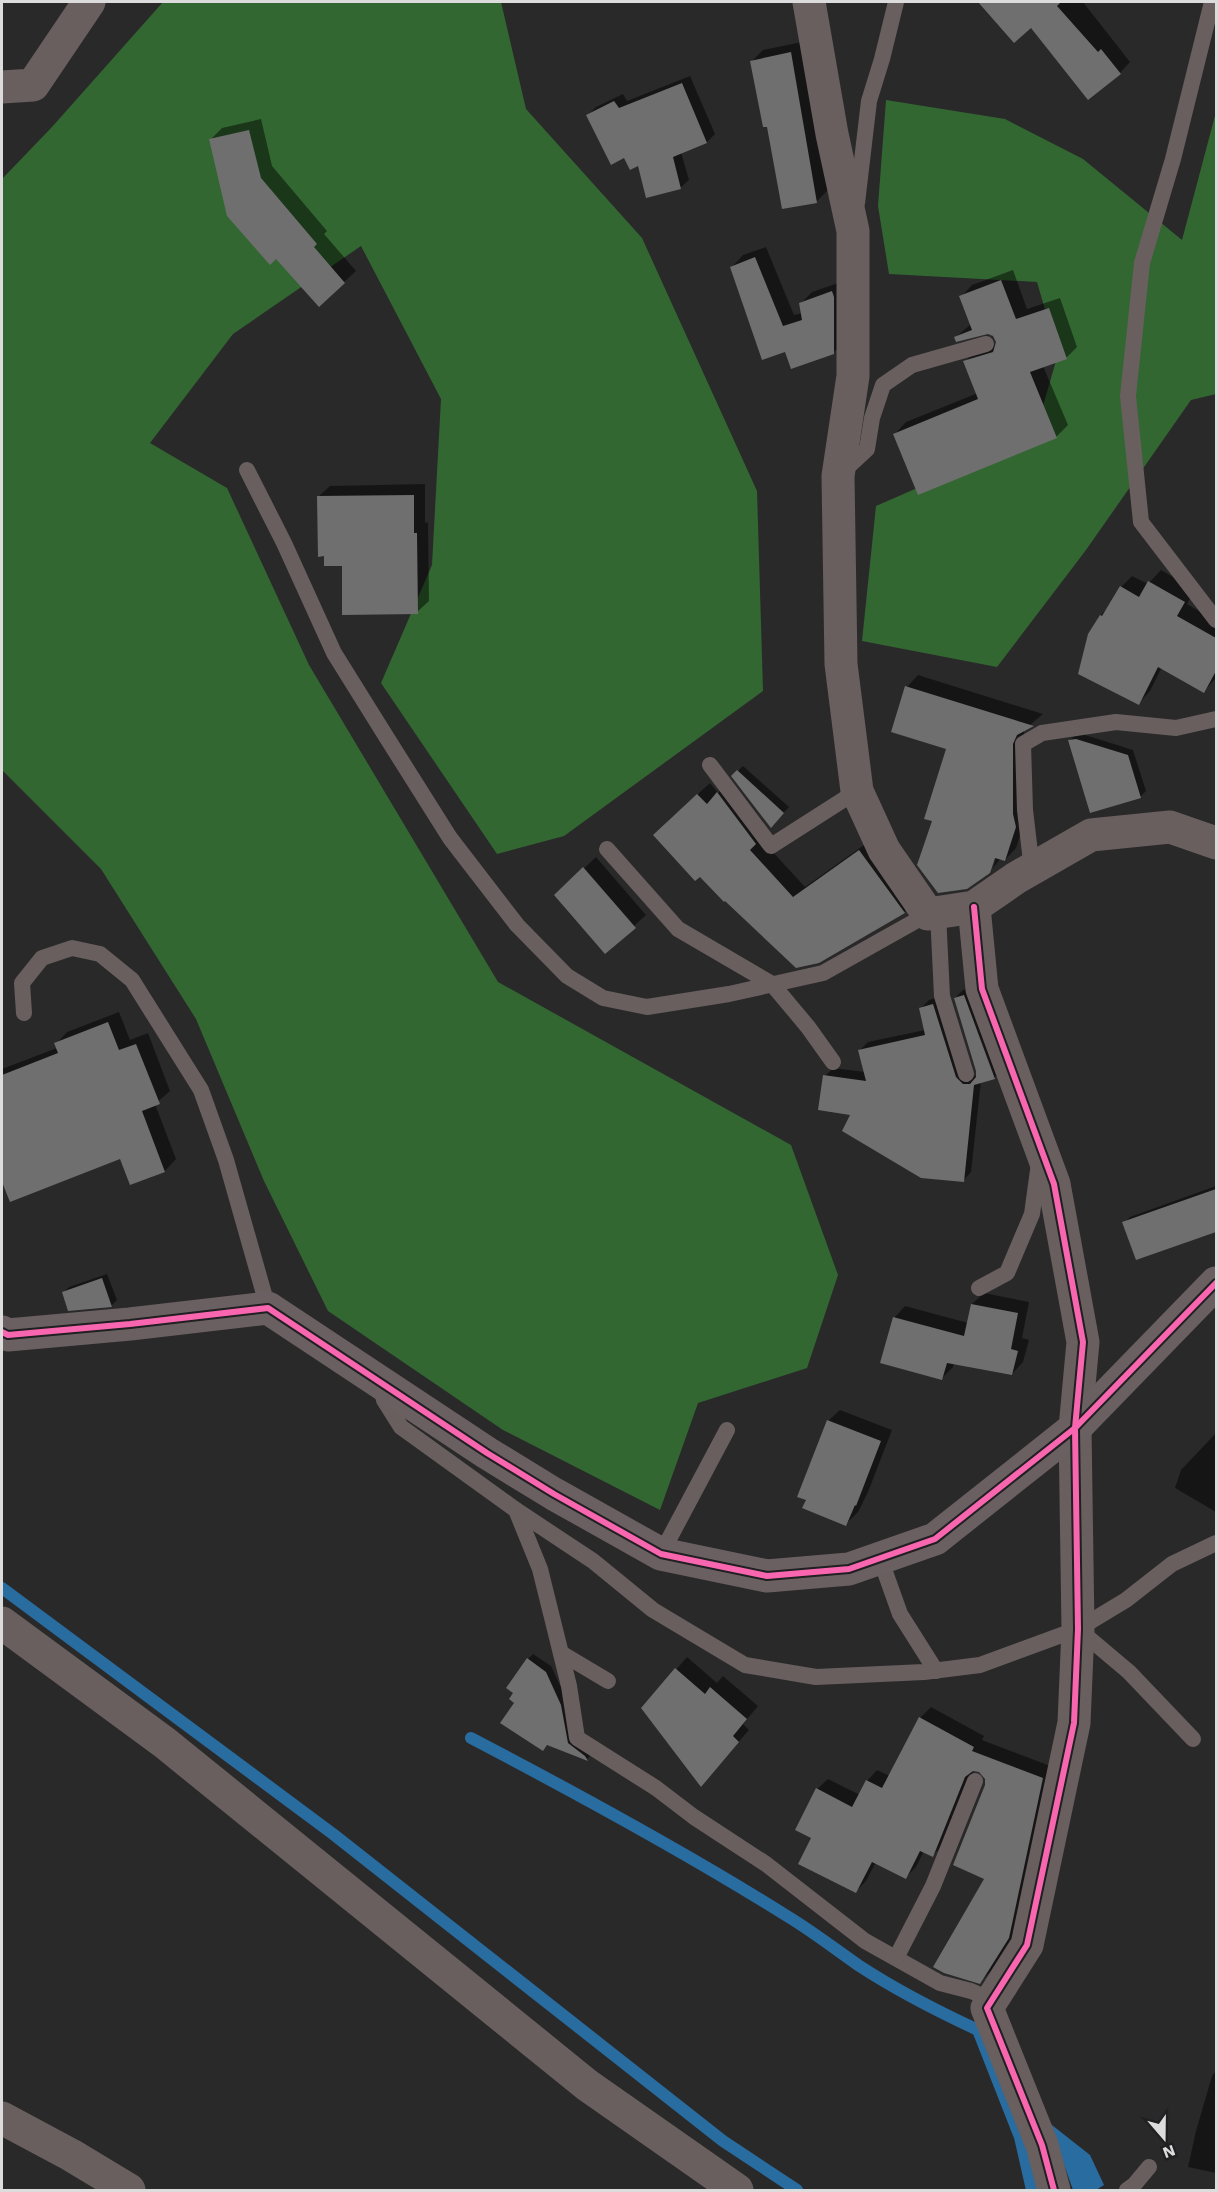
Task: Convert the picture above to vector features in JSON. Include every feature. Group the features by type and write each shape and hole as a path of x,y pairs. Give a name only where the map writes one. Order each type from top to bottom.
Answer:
{"street":[{"path":"2,87 33,85 89,2"},
{"path":"809,2 832,134 853,231 853,376 838,476 841,664 857,791 884,850 933,914 974,907 1091,835 1170,827 1216,843"},
{"path":"974,907 982,988 1054,1184 1083,1342 1075,1428 1078,1629 1074,1723 1027,1945 987,2008 1042,2145 1054,2190"},
{"path":"2,1332 8,1335 119,1325 268,1308 554,1494 661,1554 767,1576 849,1569 935,1539 1075,1428 1216,1283"},
{"path":"2,1623 165,1743 587,2085 737,2190"},
{"path":"2,2118 71,2155 129,2190"}],"lane":[{"path":"853,231 869,101 896,2"},
{"path":"1212,2 1173,159 1142,263 1128,396 1141,522 1216,620"},
{"path":"838,476 867,449 872,418 883,386 912,365 986,344"},
{"path":"247,470 284,543 333,653 431,808 450,838 517,925 567,976 603,998 647,1007 729,994 823,973 933,914 942,996 966,1074"},
{"path":"1032,870 1025,810 1023,744 1042,733 1116,722 1176,728 1216,718"},
{"path":"710,765 771,846 857,791"},
{"path":"607,849 678,928 772,984 808,1027 832,1062"},
{"path":"24,1013 22,983 42,958 72,948 100,954 132,980 201,1090 226,1160 268,1308"},
{"path":"980,1288 1007,1273 1032,1214 1041,1147"},
{"path":"379,1382 384,1400 401,1427 516,1510 592,1561 653,1610 745,1665 816,1677 936,1671 980,1665 1078,1629 1126,1600 1172,1564 1216,1543"},
{"path":"661,1554 727,1430"},
{"path":"516,1510 540,1569 569,1686 577,1738 656,1788 694,1817 766,1863 865,1941 940,1983 971,1991 993,2000"},
{"path":"880,1558 900,1614 936,1671"},
{"path":"1078,1629 1129,1672 1193,1739"},
{"path":"561,1653 608,1681"},
{"path":"896,1958 933,1886 975,1781"},
{"path":"1127,2190 1149,2167"}],"green space":[{"path":"163,2 501,2 526,109 642,238 757,491 763,691 564,836 497,854 381,683 432,565 441,399 361,246 233,334 150,443 227,488 309,665 498,982 791,1145 838,1275 807,1368 698,1403 660,1510 503,1430 328,1311 264,1181 196,1019 101,869 2,770 2,179 52,127"},
{"path":"886,100 1005,119 1083,159 1182,240 1216,112 1216,394 1191,400 1086,550 997,667 862,641 876,506 1034,437 1058,354 1037,282 889,274 878,206"}],"water":[{"path":"1043,2118 1090,2155 1104,2185 1096,2190 1073,2190"}],"building":[{"path":"978,2 1061,2 1057,6 1098,52 1101,49 1121,74 1088,100 1031,28 1014,43"},
{"path":"791,52 817,203 782,209 767,127 763,127 750,61"},
{"path":"682,83 707,143 673,157 681,189 646,198 638,166 630,170 624,158 611,165 586,115 614,101 619,108"},
{"path":"249,130 261,178 317,244 314,247 345,283 319,307 276,259 270,265 227,216 209,139"},
{"path":"755,257 783,326 802,320 799,303 832,291 834,297 834,354 791,369 785,352 762,360 730,267"},
{"path":"1001,280 1016,319 1049,308 1067,359 1030,372 1057,438 918,495 893,434 978,399 963,361 993,352 996,342 993,336 988,334 956,342 954,337 972,330 959,296"},
{"path":"414,495 418,614 342,615 342,566 324,566 324,556 318,557 317,496"},
{"path":"1148,581 1185,602 1177,616 1216,638 1216,671 1204,693 1158,667 1139,705 1078,674 1088,634 1120,586 1139,597"},
{"path":"905,686 1034,726 1017,735 1013,744 1013,814 1016,827 1005,861 995,858 990,873 967,889 938,893 917,865 932,821 924,819 946,749 891,732"},
{"path":"1076,739 1128,755 1141,798 1090,813 1068,740"},
{"path":"737,770 784,813 771,828 731,776"},
{"path":"717,792 756,844 750,850 793,897 859,850 905,913 819,963 796,968 700,877 695,881 653,835 697,794 707,804"},
{"path":"583,867 636,928 605,954 554,895"},
{"path":"964,995 995,1079 974,1085 964,1182 921,1178 842,1131 850,1115 818,1110 823,1075 866,1081 858,1050 925,1035 919,1008 933,1004 956,1077 963,1084 970,1084 976,1077 976,1071 954,998"},
{"path":"108,1022 119,1050 136,1044 160,1104 142,1111 165,1172 130,1185 120,1159 10,1202 2,1182 2,1075 58,1053 54,1043"},
{"path":"1216,1189 1216,1232 1136,1260 1122,1222"},
{"path":"102,1278 112,1307 68,1311 62,1292"},
{"path":"971,1304 1018,1313 1011,1349 1018,1351 1012,1375 947,1363 942,1380 880,1363 893,1317 964,1336"},
{"path":"827,1420 881,1441 846,1526 802,1508 806,1500 797,1497"},
{"path":"527,1658 546,1672 561,1705 568,1743 588,1761 547,1745 543,1751 500,1723 514,1703 509,1699 513,1693 506,1688"},
{"path":"675,1668 705,1694 710,1687 747,1719 733,1736 739,1742 701,1787 641,1708"},
{"path":"919,1717 974,1747 972,1751 1043,1778 1009,1938 980,1984 944,1973 933,1967 984,1879 953,1865 985,1785 985,1779 979,1772 973,1771 965,1777 933,1857 920,1851 906,1879 872,1862 856,1893 798,1864 811,1838 795,1830 816,1788 852,1807 866,1780 882,1788"}],"waterway":[{"path":"2,1588 333,1834 723,2141 797,2190"},
{"path":"471,1738 670,1846 749,1892 887,1983 978,2030 1020,2137 1032,2190"}],"cycle path":[{"path":"974,907 982,989 1054,1184 1083,1342 1075,1428 1078,1629 1074,1723 1027,1945 987,2008 1042,2145 1054,2190"},
{"path":"2,1332 8,1335 130,1324 268,1308 487,1453 554,1494 661,1554 767,1576 849,1569 935,1539 1075,1428 1216,1283"}]}
